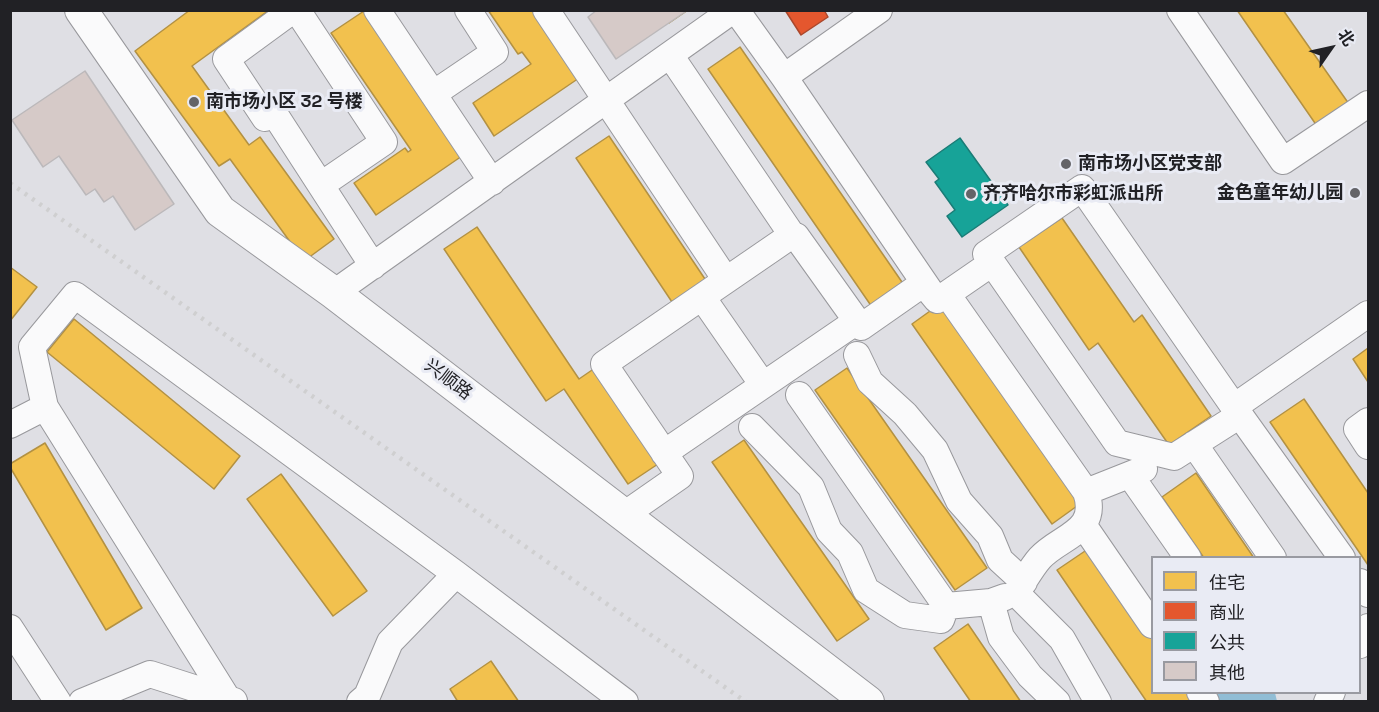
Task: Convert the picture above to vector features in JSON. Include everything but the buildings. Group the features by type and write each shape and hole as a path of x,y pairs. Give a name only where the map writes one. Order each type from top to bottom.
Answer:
{"street":[{"name":"兴顺路","path":"81,10 220,211 334,293 868,702"},
{"path":"321,184 384,142 295,10 226,59 266,118 274,112 373,266"},
{"path":"377,10 492,182"},
{"path":"433,94 495,52 468,10"},
{"path":"546,10 726,280"},
{"path":"334,293 734,10 1086,492 1090,504 1084,526 1041,557 1020,588 991,602 946,606"},
{"path":"784,77 850,19 879,10"},
{"path":"1180,10 1283,161 1368,104"},
{"path":"624,515 680,476 604,364 792,235 670,55"},
{"path":"1271,556 1184,450 1117,444 986,254 1082,188 1341,556"},
{"path":"796,236 861,327 935,288 992,263"},
{"path":"232,700 45,407 32,347 75,295 456,574 625,702"},
{"path":"702,297 763,385"},
{"path":"1086,492 1184,450 1368,314"},
{"path":"664,453 857,321"},
{"path":"857,355 870,382 905,414 936,450 959,501 990,536 1000,560 1062,639 1098,702"},
{"path":"799,394 946,606"},
{"path":"10,425 45,407"},
{"path":"1368,421 1357,429 1368,446"},
{"path":"752,427 812,487 829,531 850,553 866,590 905,615 941,620 946,606"},
{"path":"1130,475 1187,556"},
{"path":"1084,526 1151,624"},
{"path":"360,702 367,696 390,642 456,574"},
{"path":"991,602 1001,637 1030,676 1057,702"},
{"path":"10,628 58,702"},
{"path":"82,702 150,674 232,700"}],"water":[{"path":"1218,694 1275,694 1277,701 1216,702"}],"railway":[{"path":"10,183 746,702"}],"place":[{"name":"南市场小区 32 号楼","path":"194,102"},
{"name":"南市场小区党支部","path":"1066,164"},
{"name":"金色童年幼儿园","path":"1355,193"},
{"name":"齐齐哈尔市彩虹派出所","path":"971,194"}]}
